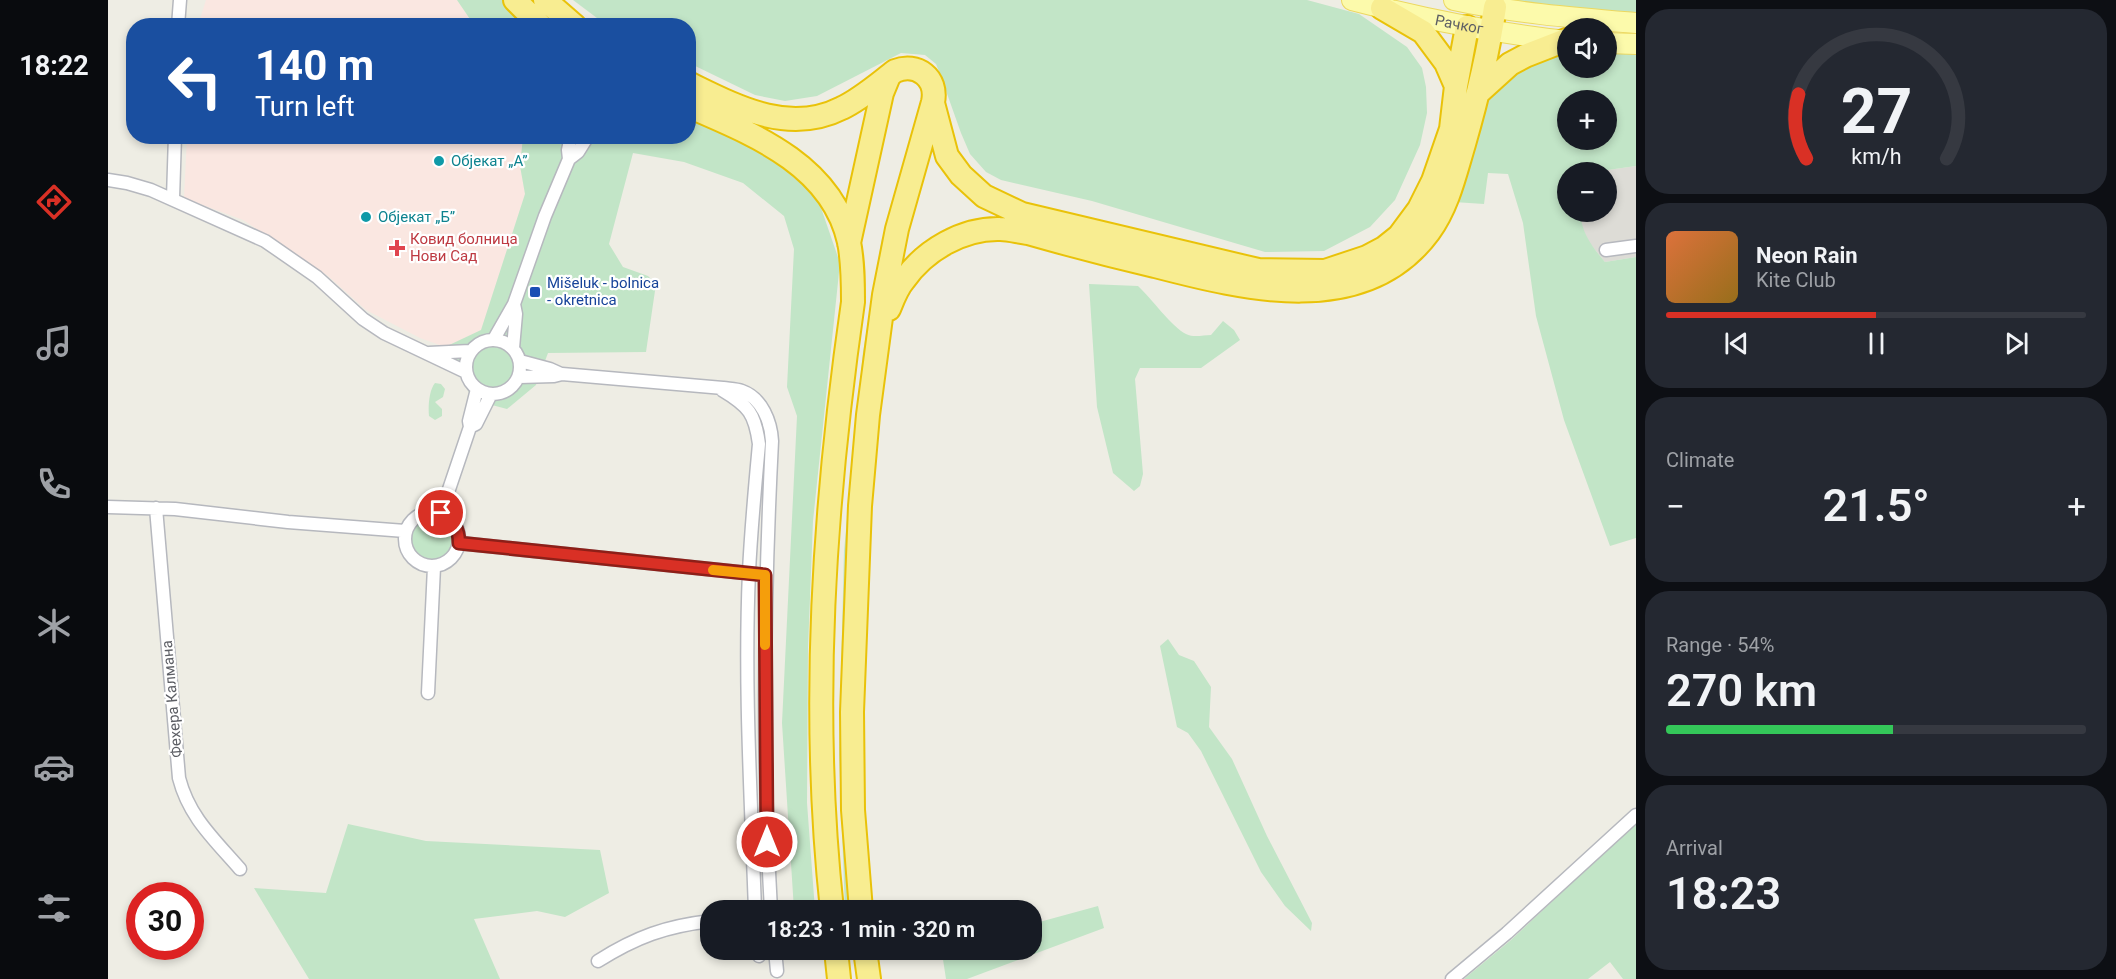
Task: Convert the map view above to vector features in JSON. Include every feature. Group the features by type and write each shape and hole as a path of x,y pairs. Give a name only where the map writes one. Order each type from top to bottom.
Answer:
{"highway":[{"path":"515,0 533,18"},
{"path":"545,0 566,18"},
{"path":"878,335 904,279 934,250 951,240 976,232 999,229 1028,233 1229,284 1263,290 1337,288 1376,275 1404,258 1430,232 1450,193 1478,93 1495,7"},
{"path":"1382,8 1423,32 1446,63 1456,86"},
{"path":"933,102 947,156 961,175 984,196 1022,214 1258,270 1325,271 1347,265 1384,248 1398,236 1419,209 1433,181 1451,129 1467,27"},
{"path":"1478,93 1510,64 1557,44"},
{"path":"696,86 762,115 776,119 795,120 818,117 844,108 895,71 907,68 924,73 934,90 933,102 897,229 878,335 868,415 860,506 852,712 853,810 860,900"},
{"path":"849,243 882,93 889,76"},
{"path":"696,110 765,143 795,161 808,172 839,213 849,243 853,302 827,521 820,694 823,793 831,900"},
{"path":"837,960 839,979"},
{"path":"866,960 869,979"}],"main road":[{"name":"Рачког","path":"1352,0 1467,27 1557,39"},
{"name":"Рачког","path":"1454,0 1495,7 1636,23"},
{"path":"1617,43 1636,44"}],"street":[{"path":"179,18 180,0"},
{"path":"173,198 175,144"},
{"path":"494,339 514,304 545,216 569,159 569,144"},
{"path":"569,159 578,152 583,144"},
{"path":"108,180 135,185 173,198 265,241 317,277 363,319 384,333 466,372"},
{"path":"1606,250 1636,246"},
{"path":"513,348 516,314 514,304"},
{"path":"494,339 507,343 513,348 520,361 519,377 506,391 492,394 477,389 466,372 467,357 470,351 484,340 494,339"},
{"path":"429,353 470,351"},
{"path":"520,361 562,374 742,391 752,397 765,413 771,430 765,575 767,842 770,900"},
{"path":"519,377 562,374"},
{"path":"716,387 736,398 749,411 756,424 759,444 749,573 748,718 754,900"},
{"path":"441,513 470,427 469,421 477,389"},
{"path":"470,427 476,423 492,394"},
{"path":"108,507 175,509 288,522 405,531"},
{"name":"Фехера Калмана","path":"156,508 179,778 185,800 191,811 240,868"},
{"path":"423,513 441,513 455,525 459,534 456,552 443,565 434,567 417,562 410,556 404,540 405,531 409,523 423,513"},
{"path":"459,543 765,575"},
{"path":"428,693 434,567"},
{"path":"1452,979 1636,815"},
{"path":"598,962 623,945 653,932 700,922"},
{"path":"776,960 777,971"}],"shaded area":[{"path":"206,0 457,0 469,18 200,18"},
{"name":"Ковид болница Нови Сад","path":"187,144 522,144 520,166 525,194 481,331 445,347 420,338 366,310 328,276 243,220 184,198"},
{"path":"1636,166 1636,257 1605,262 1587,240 1581,222 1617,222 1617,169"}],"green space":[{"path":"457,0 506,0 521,18 469,18"},
{"path":"573,0 1307,0 1359,14 1407,47 1422,68 1426,87 1427,113 1420,145 1395,200 1370,227 1324,251 1265,252 1092,201 1001,180 986,172 970,154 936,64 925,55 901,53 817,96 785,101 755,95 696,66 696,18 597,18"},
{"path":"1494,0 1636,0 1636,16"},
{"path":"1617,50 1636,50 1636,166 1617,169 1617,162 1557,162 1557,222 1582,222 1588,239 1605,262 1636,257 1636,538 1610,546 1564,420 1536,316 1523,223 1508,174 1488,173 1484,204 1454,202 1486,98 1511,70 1557,54 1557,78 1617,78"},
{"path":"696,121 754,146 793,172 819,202 840,263 813,521 808,649 807,803 814,900 793,900 782,723 797,416 787,387 794,249 784,216 743,183 684,162 633,153 609,244 623,267 648,276 656,284 646,352 548,353 536,385 507,409 473,400 445,347 481,330 525,194 520,166 522,144 696,144"},
{"path":"882,238 888,240 868,354 851,900 845,900 839,753 844,551 863,352"},
{"path":"1089,284 1138,286 1168,319 1186,334 1211,335 1223,321 1234,330 1240,340 1201,368 1140,368 1135,379 1143,474 1140,486 1134,491 1113,473 1097,407"},
{"path":"435,383 441,384 445,389 443,397 435,402 442,409 442,416 435,420 429,416 429,408 430,394"},
{"path":"432,515 449,522 456,539 449,556 432,563 415,556 408,539 415,522"},
{"path":"1168,639 1179,655 1194,661 1211,687 1209,727 1232,759 1267,836 1312,923 1311,931 1285,906 1261,872 1201,751 1188,733 1177,727 1160,646"},
{"path":"1636,823 1636,979 1623,979 1610,962 1588,979 1464,979 1511,940"},
{"path":"348,824 426,841 600,850 609,893 565,917 537,911 474,919 500,979 309,979 254,888 326,893"},
{"path":"1098,906 1104,928 1042,951 1042,921"},
{"path":"943,960 1018,960 967,979 946,979"}],"slow traffic":[{"path":"713,570 765,575 765,645"}],"place":[{"name":"Објекат „А”","path":"439,161"},
{"name":"Објекат „Б”","path":"366,217"},
{"name":"Ковид болница Нови Сад","path":"397,248"},
{"name":"Mišeluk - bolnica - okretnica","path":"535,292"}],"route":[{"path":"441,513 455,525 459,534 459,543 765,575 767,842"}]}
